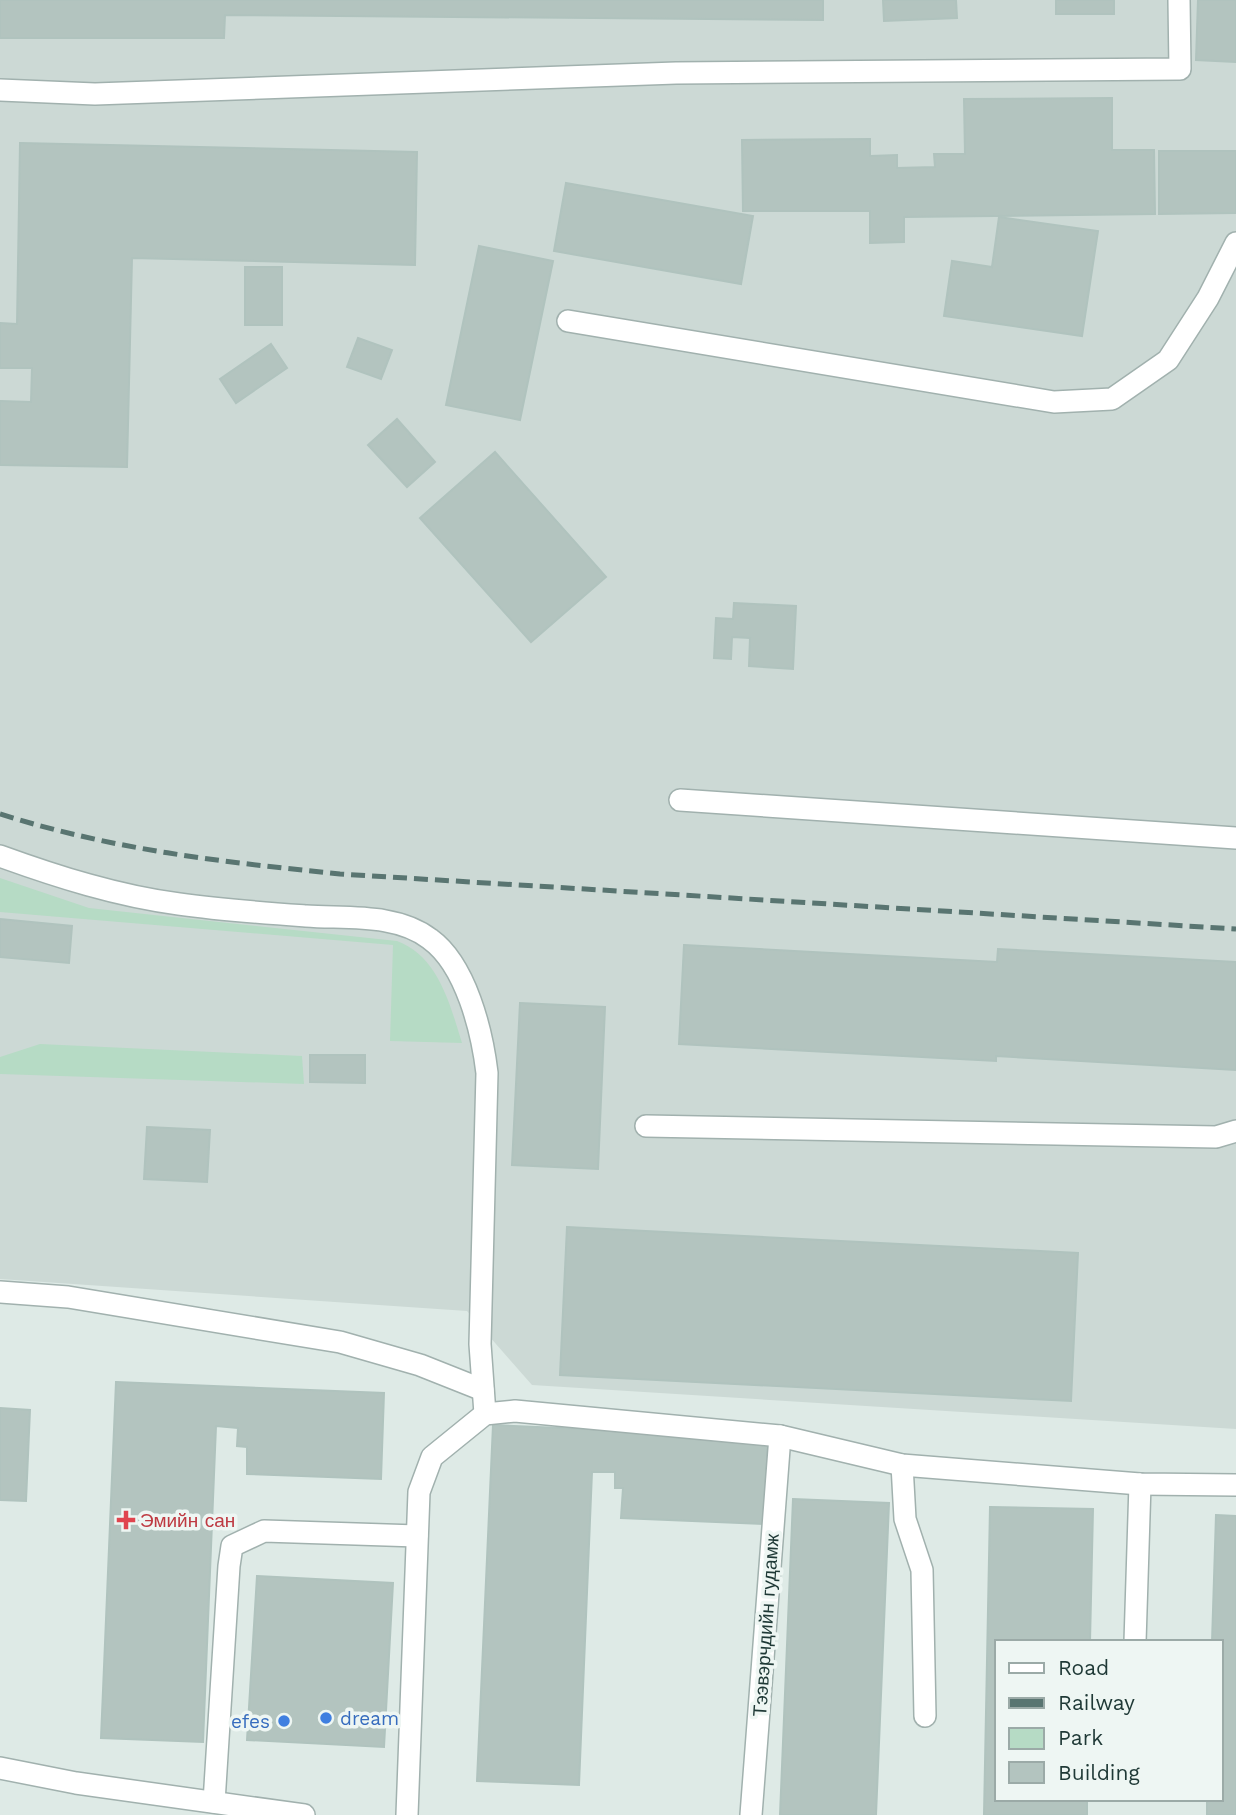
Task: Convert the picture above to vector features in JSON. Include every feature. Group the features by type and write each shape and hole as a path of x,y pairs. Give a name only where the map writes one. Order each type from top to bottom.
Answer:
{"lane":[{"path":"0,90 95,94 676,73 1180,69 1179,0"},
{"path":"568,321 1054,402 1112,399 1168,360 1208,298 1236,243"},
{"path":"680,800 1236,838"},
{"path":"0,856 76,881 147,899 211,908 384,922 418,932 437,945 455,970 472,1008 487,1073 480,1344 485,1414"},
{"path":"646,1126 1216,1137 1236,1131"},
{"path":"0,1292 68,1297 340,1342 420,1365 483,1390"},
{"path":"407,1815 419,1492 432,1457 485,1414 515,1411 780,1436 902,1465 1140,1484 1236,1485"},
{"name":"Тээвэрчдийн гудамж","path":"751,1815 780,1436"},
{"path":"902,1465 905,1520 922,1570 925,1716"},
{"path":"1135,1640 1140,1484"},
{"path":"214,1802 232,1546 264,1531 417,1536"},
{"path":"0,1768 76,1783 304,1815"}],"shaded area":[{"path":"0,0 1236,0 1236,1429 532,1385 467,1311 0,1279"}],"green space":[{"path":"0,878 89,908 397,941 411,948 432,970 447,998 462,1043 390,1041 393,945 0,912"},
{"path":"40,1044 302,1056 304,1084 0,1074 0,1057"}],"building":[{"path":"0,0 823,0 823,20 225,15 224,38 0,38"},
{"path":"883,0 956,0 957,18 884,21"},
{"path":"1056,0 1114,0 1114,14 1056,14"},
{"path":"1198,0 1236,0 1236,62 1196,60"},
{"path":"1112,98 1112,150 1154,150 1155,214 904,217 904,242 870,243 870,211 743,211 742,140 870,139 870,156 897,155 897,168 935,167 934,154 965,154 964,99"},
{"path":"20,143 417,152 415,265 132,258 127,467 0,465 0,401 31,402 32,368 0,368 0,323 17,324"},
{"path":"1159,151 1236,151 1236,213 1159,214"},
{"path":"566,183 753,216 741,284 554,251"},
{"path":"999,217 1098,231 1082,336 944,316 952,261 992,267"},
{"path":"479,246 553,261 520,420 446,405"},
{"path":"245,267 282,267 282,325 245,325"},
{"path":"358,338 392,350 381,379 347,367"},
{"path":"271,344 287,368 236,403 220,379"},
{"path":"397,419 435,462 407,487 368,445"},
{"path":"495,452 606,577 531,642 420,518"},
{"path":"734,603 796,606 793,669 749,666 750,638 732,637 731,659 714,658 716,618 733,619"},
{"path":"0,919 72,926 69,963 0,957"},
{"path":"684,945 997,962 998,949 1236,962 1236,1070 996,1056 996,1061 679,1044"},
{"path":"520,1003 605,1007 598,1169 512,1165"},
{"path":"310,1055 365,1055 365,1083 310,1082"},
{"path":"147,1127 210,1130 207,1182 144,1179"},
{"path":"567,1227 1078,1253 1071,1401 560,1375"},
{"path":"116,1382 384,1393 381,1479 247,1474 247,1447 237,1446 238,1428 216,1426 203,1742 101,1738"},
{"path":"0,1408 30,1410 26,1501 0,1500"},
{"path":"493,1425 768,1437 764,1524 621,1518 623,1488 615,1488 615,1472 592,1472 579,1785 477,1781"},
{"path":"793,1499 889,1503 876,1815 780,1815"},
{"path":"990,1507 1093,1509 1090,1640 995,1640 995,1801 1087,1801 1087,1815 984,1815"},
{"path":"1216,1515 1236,1516 1236,1815 1207,1815 1207,1801 1222,1801 1222,1640 1212,1640"},
{"path":"257,1576 393,1583 384,1747 247,1740"}],"railway":[{"path":"0,814 127,846 253,865 340,874 1236,929"}],"place":[{"name":"Эмийн сан","path":"126,1520"},
{"name":"dream","path":"326,1718"},
{"name":"efes","path":"284,1721"}]}
